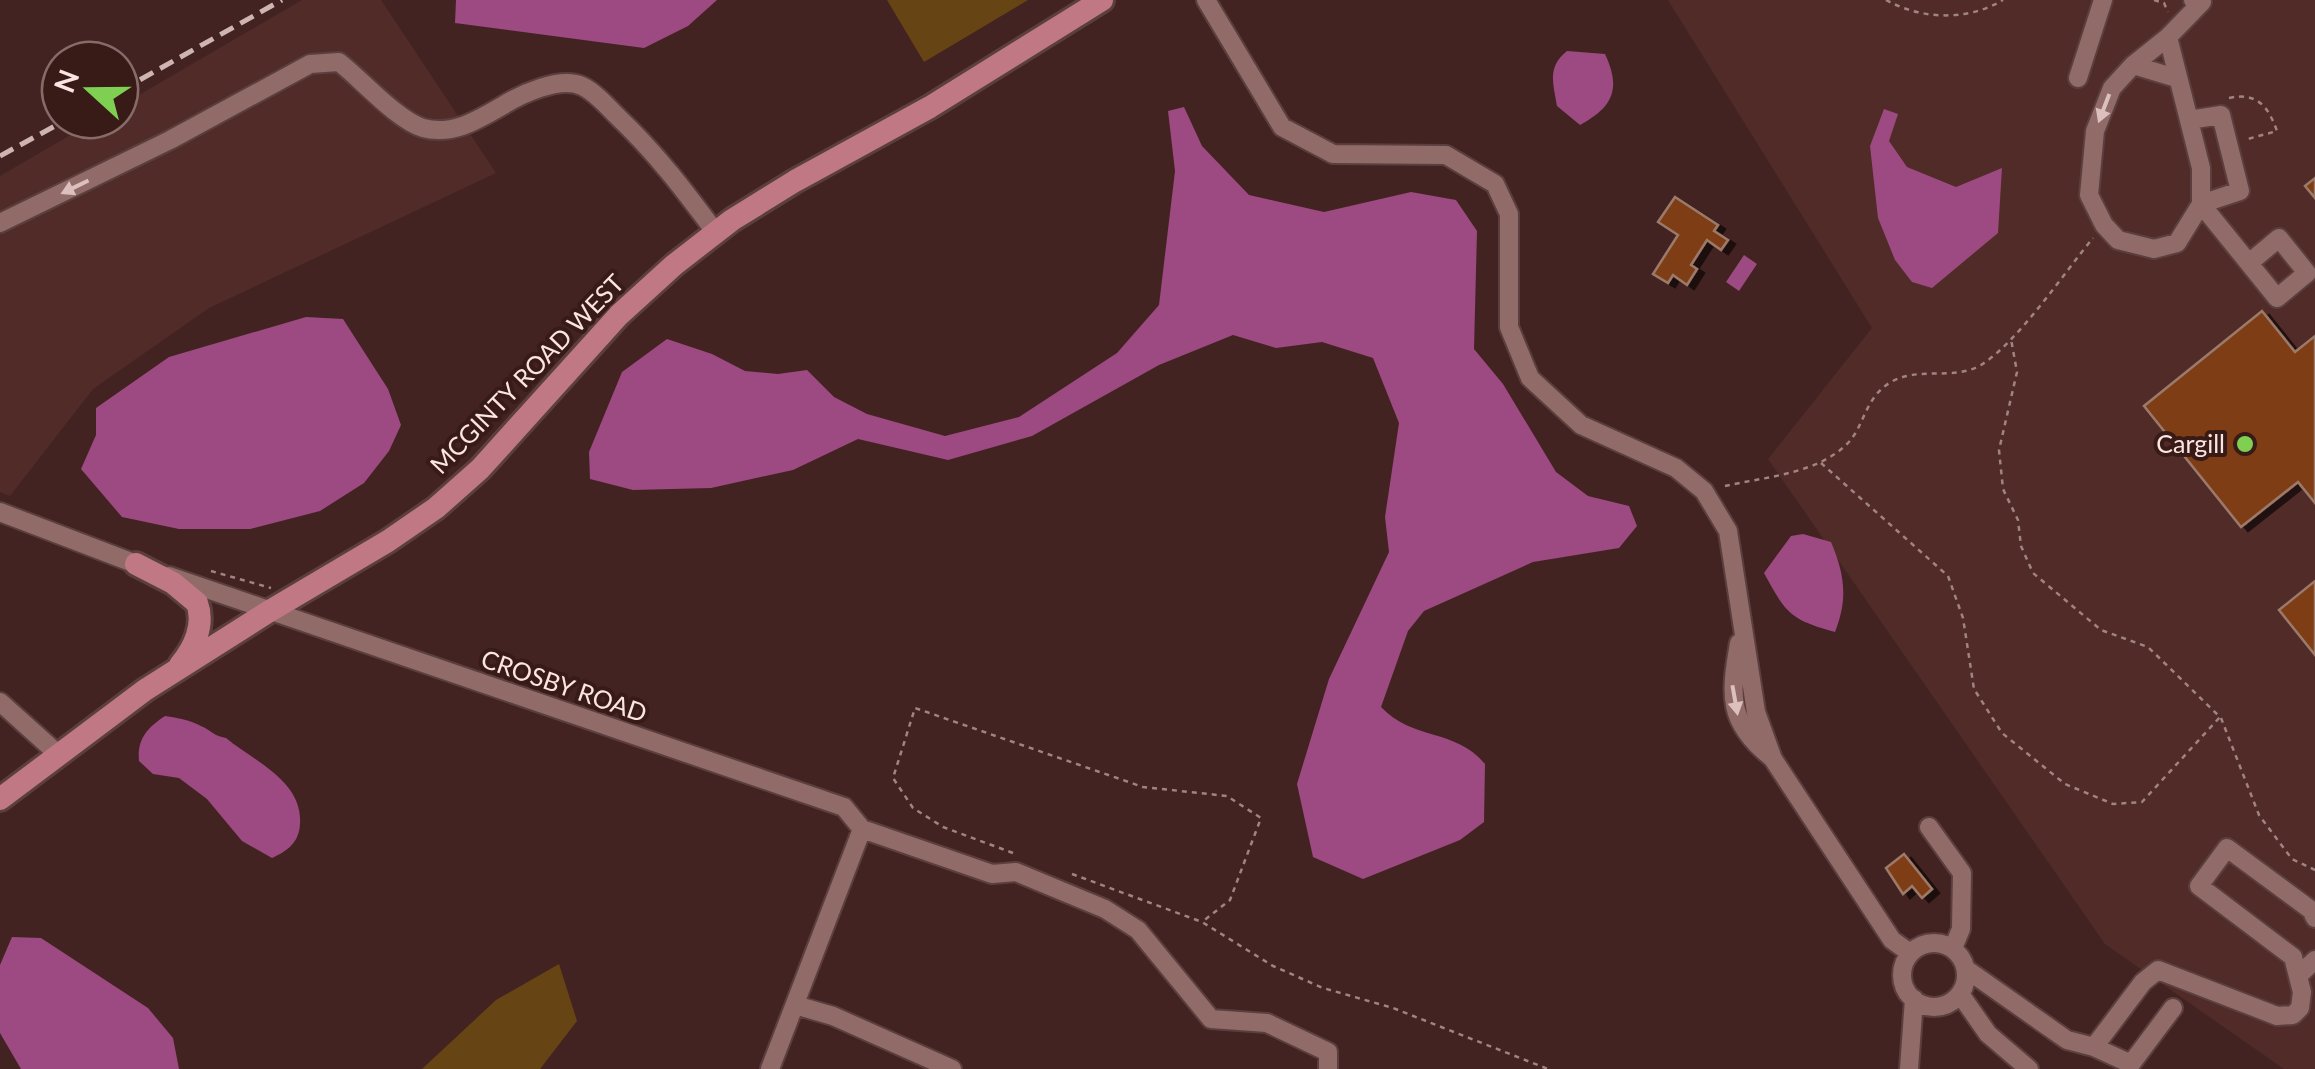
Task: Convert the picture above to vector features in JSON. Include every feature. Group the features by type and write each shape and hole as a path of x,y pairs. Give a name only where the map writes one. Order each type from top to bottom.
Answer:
{"main road":[{"name":"MCGINTY ROAD WEST","path":"0,799 176,671 436,508 480,469 619,315 716,233 795,181 930,106 1102,0"},
{"path":"136,564 173,583 198,603 199,631 176,671"}],"street":[{"path":"1206,0 1282,128 1333,154 1446,154 1495,184 1509,214 1509,327 1530,378 1581,425 1676,468 1704,492 1728,530 1756,712 1774,759 1892,940 1910,953"},
{"path":"2078,78 2104,0"},
{"path":"2168,37 2201,168 2201,204 2177,242 2154,250 2118,240 2104,225 2089,195 2096,130 2112,88 2202,1"},
{"path":"0,223 149,150 310,64 338,62 401,116 423,128 444,130 472,123 512,100 549,86 580,84 657,154 716,233"},
{"path":"2133,65 2176,78"},
{"path":"2190,120 2221,116 2240,191 2201,204"},
{"path":"2201,204 2249,264"},
{"name":"CROSBY ROAD","path":"0,512 268,612 844,806 862,828 992,874 1016,872 1105,909 1138,930 1211,1019 1267,1023 1328,1052 1328,1069"},
{"path":"0,702 59,755"},
{"path":"1929,826 1962,873 1961,929 1952,948"},
{"path":"770,1069 862,828"},
{"path":"2094,1048 2143,982 2158,970 2277,1016 2308,1010 2293,958 2200,886 2227,848 2311,910 2315,918"},
{"path":"1968,981 1938,1007 1925,1006 1914,999 1902,977 1910,953 1930,942 1952,948 1962,957 1988,1034 2029,1069"},
{"path":"2298,976 2315,960"},
{"path":"1968,981 2067,1040 2131,1064 2173,1008"},
{"path":"1909,1069 1914,999"},
{"path":"794,1004 833,1016 952,1069"}],"path":[{"path":"1886,0 1945,16 1984,11 2003,0"},
{"path":"1704,492 1822,463 1850,442 1867,404 1890,382 1922,372 1956,373 1980,366 2011,338 2095,235"},
{"path":"2011,338 2017,372 1999,450 2002,489 2018,520 2021,546 2033,573 2101,630 2148,647 2220,717 2260,815 2292,859 2315,870"},
{"path":"1822,463 1948,576 1964,618 1974,689 2002,733 2065,784 2113,804 2142,802 2220,717"},
{"path":"1017,854 943,827 913,808 893,778 915,708 1143,787 1227,796 1260,818 1230,900 1202,922"},
{"path":"1073,875 1202,922 1273,966 1323,988 1394,1008 1548,1069"}],"shaded area":[{"path":"302,0 381,0 496,173 209,308 93,389 10,496 0,492 0,176 62,140 140,140 140,94"},
{"path":"456,0 717,0 688,26 644,48 455,23"},
{"path":"887,0 1028,0 924,62"},
{"path":"1668,0 2315,0 2315,1069 2284,1069 2105,944 1768,459 1872,328"},
{"path":"1567,51 1605,54 1613,77 1607,104 1580,125 1557,106 1554,90 1556,63"},
{"path":"1184,107 1202,146 1249,195 1324,212 1411,192 1456,200 1477,231 1474,349 1503,384 1556,472 1588,496 1629,506 1637,526 1619,548 1533,562 1424,611 1408,631 1381,707 1407,725 1461,745 1485,764 1484,822 1460,840 1363,879 1313,857 1297,784 1329,679 1389,552 1385,517 1399,423 1373,358 1322,342 1276,348 1233,335 1159,365 1032,436 948,460 858,439 793,470 711,488 633,490 590,479 589,452 622,372 667,339 712,354 745,371 778,374 807,370 834,397 867,414 945,436 1019,417 1117,353 1159,305 1175,171 1168,111"},
{"path":"1884,109 1898,114 1889,141 1907,167 1956,187 2002,168 1998,233 1932,288 1912,282 1895,260 1878,218 1870,146"},
{"path":"1744,255 1757,264 1739,291 1726,282"},
{"path":"306,317 343,319 388,389 401,425 389,451 364,483 320,511 250,529 179,529 122,517 81,469 96,435 96,408 169,357"},
{"path":"1803,534 1831,542 1836,554 1843,598 1835,632 1790,613 1764,573 1791,536"},
{"path":"165,716 193,722 226,738 286,784 299,809 299,831 291,845 272,858 242,841 207,799 179,778 153,774 139,761 144,735"},
{"path":"12,937 41,938 148,1008 173,1038 179,1069 21,1069 0,1033 0,965"},
{"path":"559,964 577,1021 540,1069 422,1069 496,1000"}],"building":[{"path":"2315,178 2315,198 2305,186"},
{"path":"1675,197 1718,225 1714,231 1728,240 1721,250 1707,240 1691,265 1697,269 1687,285 1673,275 1668,283 1653,274 1678,235 1658,222"},
{"name":"Cargill","path":"2262,311 2295,352 2315,336 2315,503 2298,482 2241,527 2144,406"},
{"path":"2315,581 2315,655 2279,610"},
{"path":"1904,854 1932,889 1922,898 1912,886 1903,894 1886,868"}],"railway":[{"path":"140,80 282,0"},
{"path":"0,156 40,134"}],"place":[{"name":"Cargill","path":"2245,444"}]}
